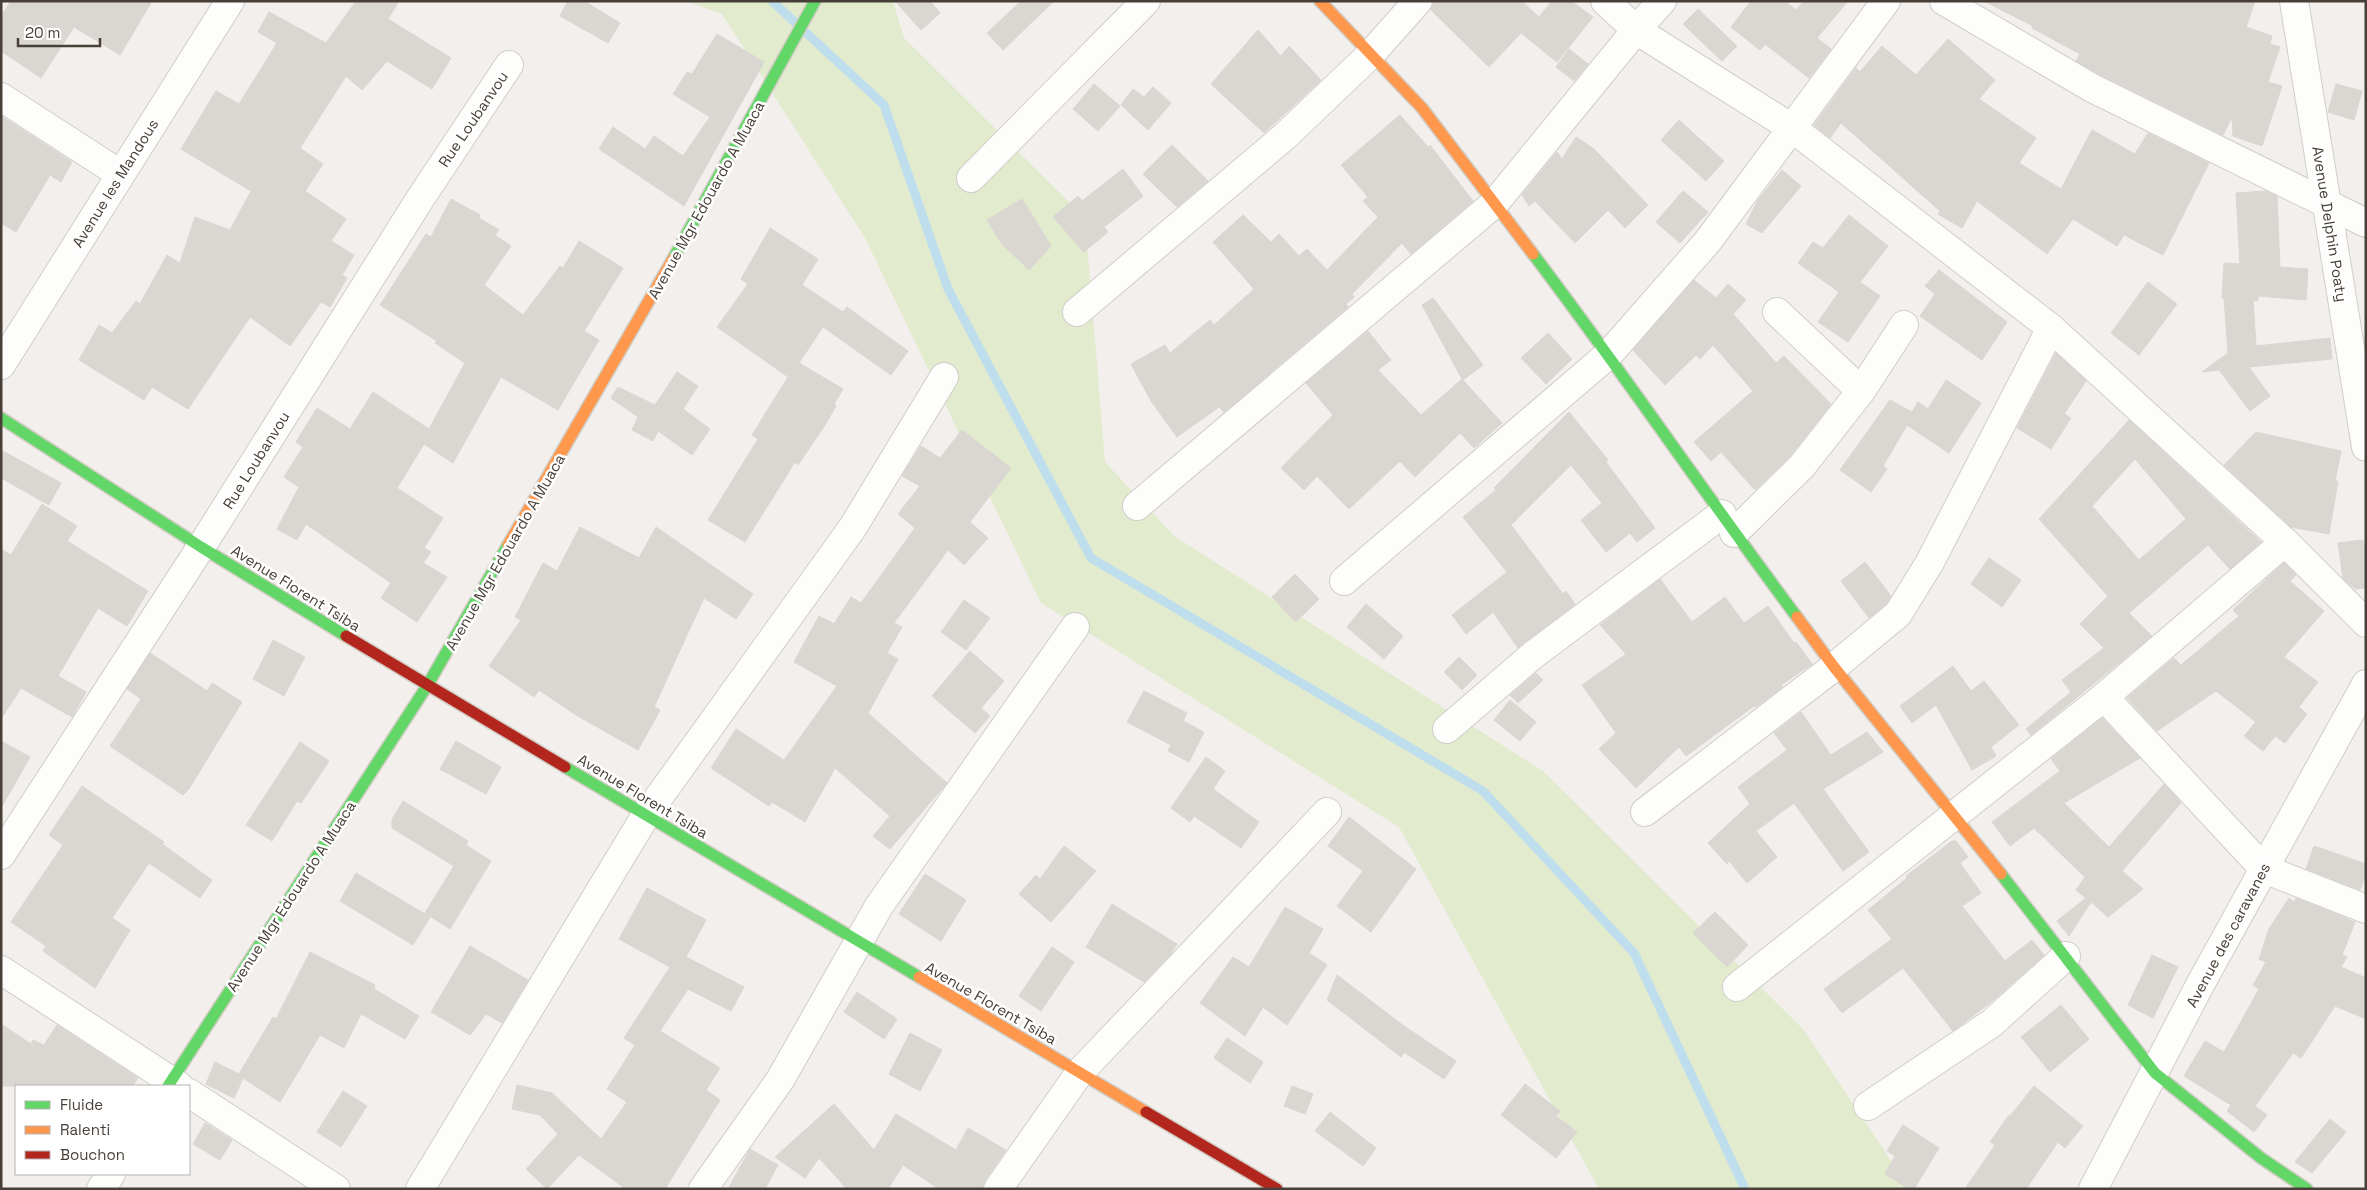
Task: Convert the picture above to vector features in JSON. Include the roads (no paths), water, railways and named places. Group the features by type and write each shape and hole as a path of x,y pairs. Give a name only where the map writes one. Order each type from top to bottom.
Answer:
{"street":[{"name":"Avenue les Mandous","path":"1,365 230,1"},
{"name":"Avenue Mgr Edouardo A Muaca","path":"178,1085 427,686 700,213 815,1"},
{"path":"971,178 1146,1"},
{"path":"1320,1 1370,56 1422,108 1496,203 1609,354 1728,524 1834,667 1956,816 2155,1073 2261,1158 2306,1189"},
{"path":"1077,312 1284,137 1370,56 1418,1"},
{"path":"1605,1 1636,30 1792,128 2050,328 2285,542 2366,623"},
{"path":"1137,506 1496,203 1636,30 1662,1"},
{"path":"1344,581 1609,354 1708,241 1886,1"},
{"path":"1944,1 2092,88 2366,223"},
{"name":"Avenue Delphin Poaty","path":"2294,1 2366,447"},
{"name":"Rue Loubanvou","path":"1,855 201,547 420,199 509,65"},
{"path":"1,97 120,174"},
{"path":"1777,312 1861,391"},
{"path":"1447,729 1533,655 1728,524 1802,466 1861,391 1904,324"},
{"path":"1645,812 1834,667 1898,614 1930,562 2050,328"},
{"path":"420,1189 646,815 853,527 944,377"},
{"name":"Avenue Florent Tsiba","path":"1,418 201,547 427,686 860,944 1277,1189"},
{"path":"1737,987 1956,816 2104,697 2285,542"},
{"path":"703,1189 780,1080 860,944 879,906 1075,627"},
{"name":"Avenue des caravanes","path":"2093,1189 2201,983 2363,695"},
{"path":"2104,697 2264,869 2366,909"},
{"path":"998,1189 1080,1072 1327,812"},
{"path":"1868,1106 1992,1023 2066,956"},
{"path":"1,970 174,1085"},
{"path":"190,1095 336,1189"},
{"path":"101,1189 110,1175"}],"waterway":[{"path":"772,1 884,105 948,289 1091,558 1483,791 1634,953 1745,1189"}]}
